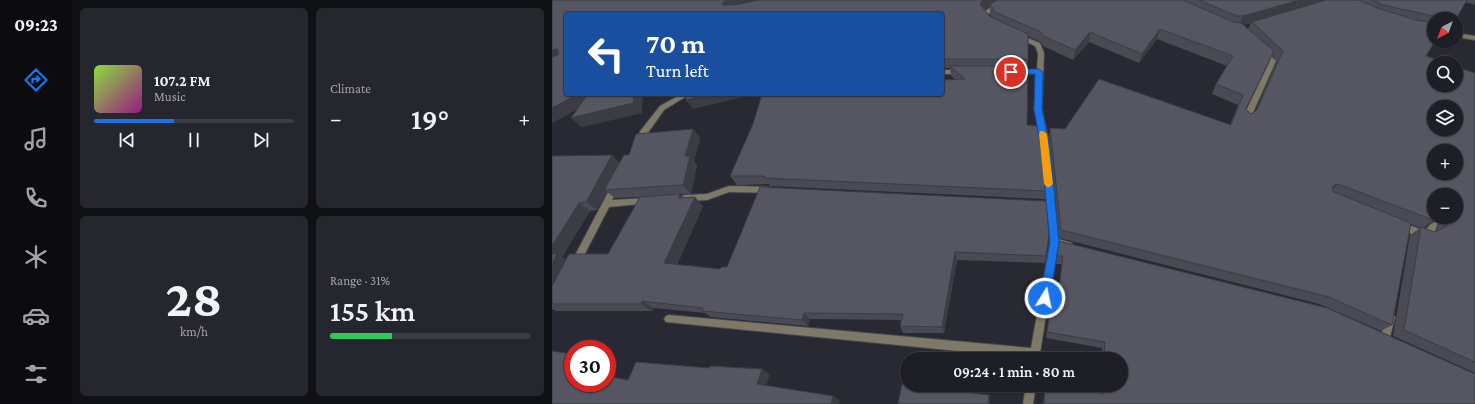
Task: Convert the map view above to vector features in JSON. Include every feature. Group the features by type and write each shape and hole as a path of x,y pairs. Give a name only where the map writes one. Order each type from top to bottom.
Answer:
{"street":[{"path":"999,27 992,24 985,13 1008,0"},
{"path":"1012,33 1038,45 1040,53 1038,109 1046,148 1046,205 1054,242 1036,352"},
{"path":"1463,36 1475,38"},
{"path":"1246,119 1273,61 1256,45"},
{"path":"944,72 964,72"},
{"path":"1009,72 1039,72"},
{"path":"634,152 644,132 662,108 682,96"},
{"path":"570,272 620,178"},
{"path":"676,199 707,197 728,189 777,190"},
{"path":"607,204 653,200"},
{"path":"1392,223 1405,232 1422,234 1431,231 1434,224"},
{"path":"1054,242 1077,248"},
{"path":"1386,338 1392,307"},
{"path":"669,319 995,352"},
{"path":"1028,404 1030,392"}],"building":[{"path":"552,0 726,0 722,4 723,5 735,5 759,0 983,0 980,4 989,16 1028,34 1028,59 944,59 944,12 564,12 564,96 574,96 552,108 552,57 558,55 558,50 552,50"},
{"path":"997,0 1183,0 1233,22 1241,23 1274,51 1246,109 1251,114 1257,110 1283,51 1252,22 1326,0 1358,0 1380,9 1427,22 1427,48 1431,48 1426,56 1427,92 1463,92 1463,69 1475,73 1475,362 1404,330 1421,227 1434,232 1446,227 1447,224 1463,224 1463,188 1427,188 1427,218 1338,184 1334,185 1332,188 1334,192 1411,223 1392,325 1329,297 1061,230 1050,128 1065,129 1099,79 1231,125 1243,95 1216,84 1233,56 1160,29 1142,54 1090,32 1075,50 1043,36 1041,32 995,12 990,4"},
{"path":"1199,0 1300,0 1243,16 1237,16"},
{"path":"1373,0 1467,0 1460,12 1427,12 1427,14 1381,4"},
{"path":"950,66 1028,66 1027,125 1039,126 1046,191 764,178 765,176 730,176 753,124 761,96 944,96 944,80 965,79"},
{"path":"587,96 634,96 633,103 571,118"},
{"path":"686,96 702,96 686,100"},
{"path":"693,129 685,156 690,156 683,185 604,190 624,155 629,155 636,134"},
{"path":"612,155 586,202 579,203 552,246 552,156"},
{"path":"760,187 1046,201 1049,234 1046,256 955,252 942,327 900,326 903,314 804,313 802,320 702,311 703,308 642,301 641,304 552,304 552,286 569,254 608,254 640,197 680,194 679,198 695,197 664,263 720,269 722,267 727,267"},
{"path":"1059,241 1327,308 1475,374 1475,404 1044,404 1045,392 1095,392 1103,394 1103,392 1128,392 1128,352 1104,352 1105,342 1047,332 1051,305 1057,306 1063,256 1057,256"},
{"path":"552,254 557,254 552,264"},
{"path":"552,351 564,353 564,392 616,392 616,378 628,380 636,362 709,368 710,366 762,369 757,384 833,396 831,404 552,404"},
{"path":"900,392 966,392 989,395 988,404 898,404"}],"slow traffic":[{"path":"1043,134 1046,148 1048,184"}],"route":[{"path":"1011,72 1039,72 1038,109 1046,148 1054,242 1045,298"}]}
